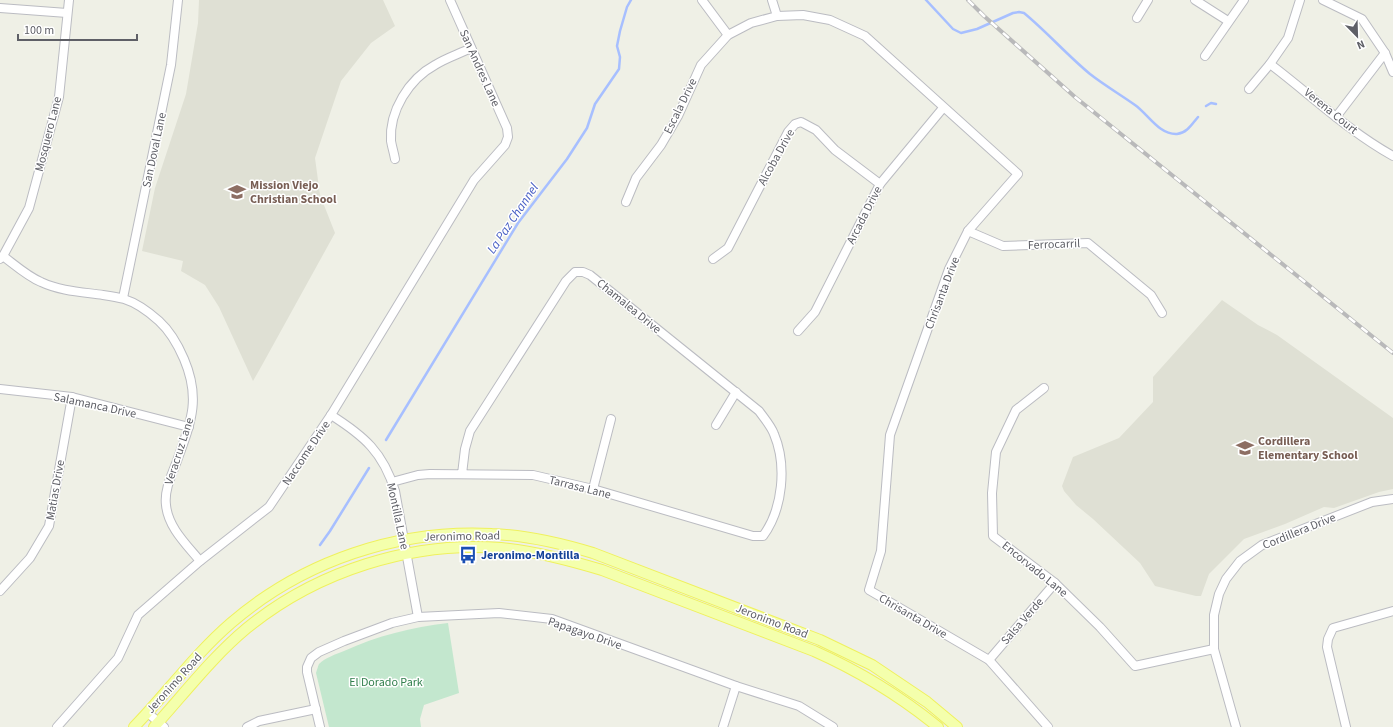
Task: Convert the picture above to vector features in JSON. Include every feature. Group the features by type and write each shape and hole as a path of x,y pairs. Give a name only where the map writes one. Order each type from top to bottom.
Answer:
{"main road":[{"name":"Jeronimo Road","path":"134,727 218,635 248,609 299,576 329,562 369,548 404,540 445,535 492,534 536,539 593,553 820,640 872,665 927,702 957,727"},
{"name":"Jeronimo Road","path":"159,725 228,645 269,612 293,597 333,576 367,564 406,554 461,548 501,548 566,559 602,570 807,648 841,664 899,697 938,727"}],"street":[{"name":"Mosquero Lane","path":"2,257 29,208 59,97 68,0"},
{"name":"San Doval Lane","path":"123,298 171,65 178,0"},
{"name":"San Andres Lane","path":"450,0 507,128 508,137"},
{"path":"702,0 728,35"},
{"path":"772,0 777,16"},
{"path":"1137,18 1148,0"},
{"path":"1194,0 1228,21"},
{"path":"1205,56 1244,0"},
{"path":"1248,89 1270,64 1288,38 1300,0"},
{"path":"1323,0 1362,19 1385,53 1393,72"},
{"path":"0,8 67,13"},
{"name":"Chrisanta Drive","path":"728,35 751,23 777,16 804,15 830,20 865,36 943,108 1018,174 968,231 949,269 890,435 881,551 869,590 989,660 1048,727"},
{"name":"Escala Drive","path":"626,202 636,178 660,145 678,116 701,65 728,35"},
{"path":"395,159 391,141 392,124 405,91 417,77 434,65 471,48"},
{"path":"1336,117 1385,53"},
{"name":"Verena Court","path":"1270,64 1374,146 1393,156"},
{"name":"Arcada Drive","path":"798,331 815,312 880,184 943,108"},
{"name":"Alcoba Drive","path":"713,259 728,248 788,132 795,124 800,122 816,130 835,150 880,184"},
{"name":"Naccome Drive","path":"57,727 118,658 138,615 200,561 269,507 331,415 474,180 505,145 508,137"},
{"name":"Ferrocarril","path":"968,231 1003,246 1088,243 1151,295 1162,313"},
{"name":"Veracruz Lane","path":"2,257 28,276 41,282 64,289 123,298 138,305 159,320 174,338 189,372 194,393 189,427 168,483 165,503 168,516 174,529 200,561"},
{"name":"Chamalea Drive","path":"462,474 465,449 470,431 566,281 575,272 583,272 590,275 759,410 774,433 780,454 783,474 780,495 769,528 763,536"},
{"name":"Encorvado Lane","path":"1044,388 1016,410 996,452 992,493 993,536 1055,583 1135,666 1214,649"},
{"name":"Salamanca Drive","path":"0,389 72,397 189,427"},
{"path":"716,425 736,392"},
{"name":"Matias Drive","path":"0,591 30,558 49,526 72,397"},
{"name":"Montilla Lane","path":"331,415 358,433 368,442 383,463 392,482 418,617"},
{"path":"593,490 611,419"},
{"name":"Tarrasa Lane","path":"392,482 418,475 533,475 593,490 753,536 763,536"},
{"name":"Cordillera Drive","path":"1236,727 1214,649 1214,616 1219,594 1226,579 1240,561 1262,545 1372,502 1393,499"},
{"name":"Salsa Verde","path":"989,660 1055,583"},
{"path":"1346,727 1327,642 1333,628 1393,611"},
{"name":"Papagayo Drive","path":"316,709 307,672 309,662 314,655 319,652 392,623 418,617 499,612 552,619 736,686 799,706 833,727"},
{"path":"723,727 736,686"},
{"path":"247,727 259,721 316,709 320,727"},
{"path":"148,713 159,725"}],"shaded area":[{"name":"Mission Viejo Christian School","path":"199,0 383,0 395,26 371,43 341,81 315,158 320,195 335,233 253,381 219,307 205,285 181,271 183,261 142,251 155,188 186,94 198,23"},
{"name":"Cordillera Elementary School","path":"1222,300 1258,325 1277,335 1393,418 1393,489 1379,492 1334,508 1324,507 1285,524 1244,539 1209,574 1201,596 1196,596 1155,586 1140,563 1076,505 1064,491 1062,486 1073,457 1119,438 1153,402 1153,377"}],"green space":[{"name":"El Dorado Park","path":"448,623 459,693 424,705 420,719 421,727 329,727 316,673 321,662 334,655 382,637 421,627"}],"waterway":[{"name":"La Paz Channel","path":"386,440 518,223 567,159 587,128 595,104 619,69 620,57 617,46 627,7 631,0"},
{"path":"926,0 953,29 961,33 977,29 1013,13 1024,13 1090,74 1135,105 1159,128 1171,133 1181,133 1189,128 1198,117"},
{"path":"1206,106 1211,103 1216,104"},
{"name":"La Paz Channel","path":"320,545 369,468"}],"railway":[{"path":"968,0 1075,97 1393,353"}],"place":[{"name":"Mission Viejo Christian School","path":"237,192"},
{"name":"Cordillera Elementary School","path":"1245,448"},
{"name":"Jeronimo-Montilla","path":"468,555"}]}
